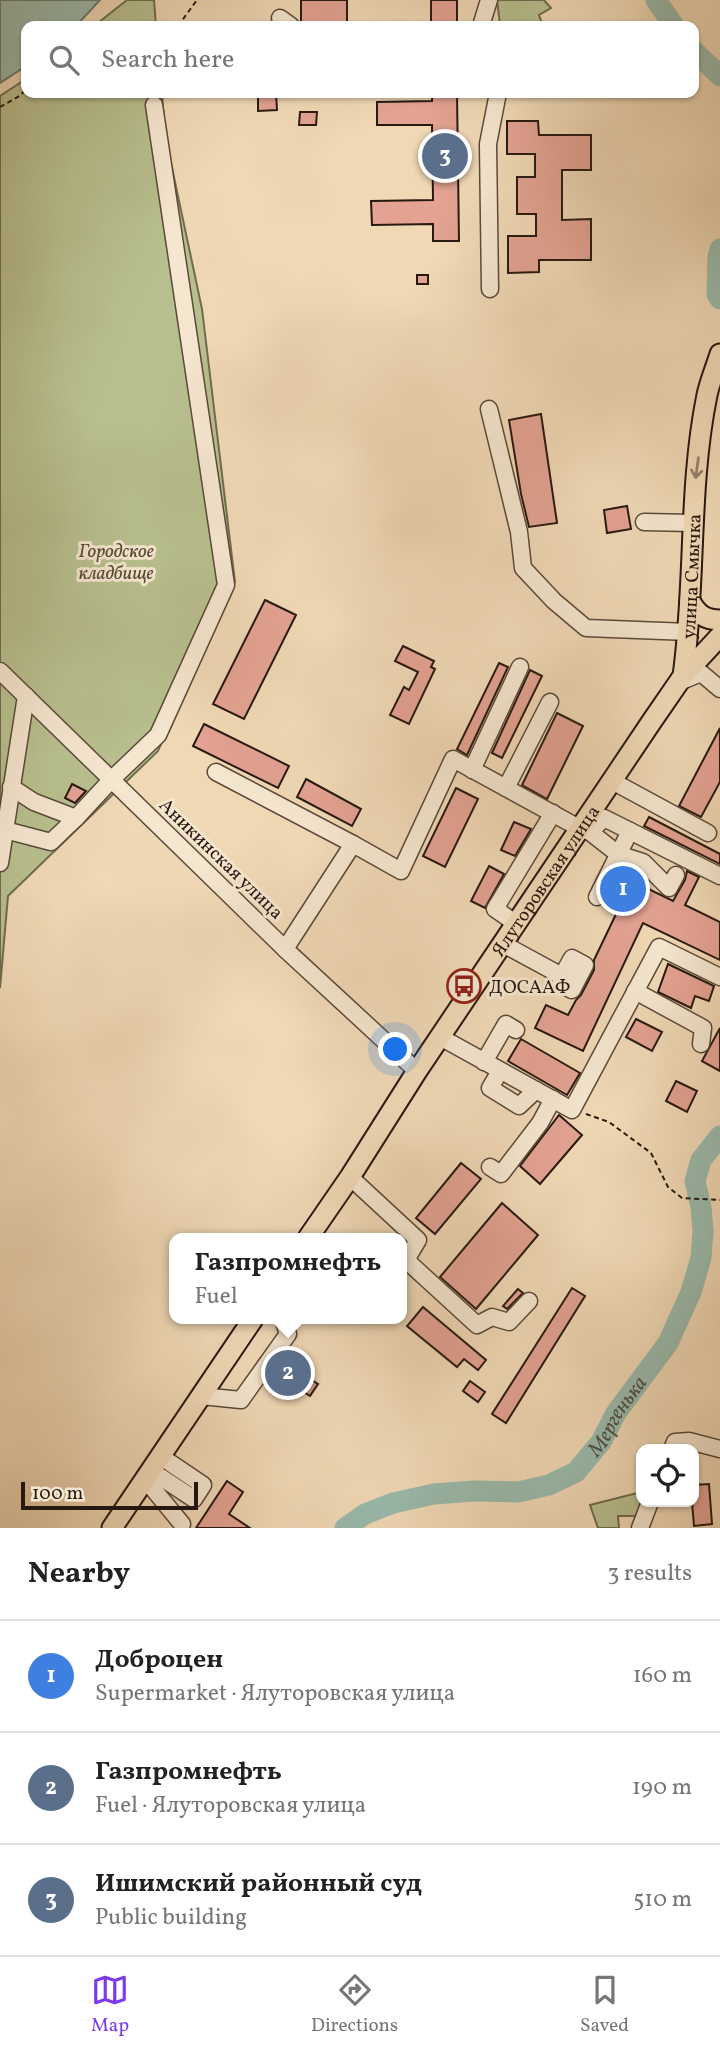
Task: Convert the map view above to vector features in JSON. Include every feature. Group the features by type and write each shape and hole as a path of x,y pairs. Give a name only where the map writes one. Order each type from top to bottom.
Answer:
{"main road":[{"name":"улица Смычка","path":"681,679 689,632 695,484 708,393 720,354"},
{"path":"690,601 704,617 720,620"},
{"name":"Ялуторовская улица","path":"311,1233 503,944 586,830 612,781 681,679 720,636"},
{"path":"112,1528 250,1324"}],"street":[{"path":"483,21 489,0"},
{"path":"490,289 488,144 497,98"},
{"path":"5,830 51,842 158,735 226,585 154,105"},
{"path":"489,409 519,532 523,568 554,601 586,628 689,632"},
{"path":"643,522 693,523"},
{"path":"472,770 520,667"},
{"name":"Аникинская улица","path":"0,671 285,949 417,1071"},
{"path":"681,679 701,673 720,689"},
{"path":"0,863 7,796 26,696"},
{"path":"506,788 550,702"},
{"path":"216,772 401,871 453,760 586,830 618,854 643,862 669,888 676,875"},
{"path":"612,781 708,833"},
{"path":"7,796 34,802 76,818"},
{"path":"517,924 495,909 553,813"},
{"path":"586,830 604,818 720,876"},
{"path":"597,897 630,831"},
{"path":"285,949 353,844"},
{"path":"522,864 547,880"},
{"path":"503,944 562,976"},
{"path":"440,1037 572,1110 659,947 720,976"},
{"path":"635,991 703,1028 701,1044"},
{"path":"484,1062 506,1024 516,1030"},
{"path":"490,1167 501,1174 540,1123 553,1100"},
{"path":"350,1177 418,1240 407,1258"},
{"path":"407,1261 477,1325 492,1317 509,1322 530,1301"},
{"path":"201,1396 241,1400 288,1334 285,1324"},
{"path":"674,1444 689,1441 720,1449"},
{"path":"152,1468 182,1524"},
{"path":"640,1528 648,1507"}],"path":[{"path":"182,21 197,0"},
{"path":"0,107 21,95"},
{"path":"572,1110 610,1122 651,1153 668,1187 682,1198 719,1200"}],"green space":[{"path":"127,0 154,0 156,21 100,21"},
{"path":"497,0 544,0 551,8 539,15 541,21 500,21"},
{"name":"Городское кладбище","path":"21,82 21,98 162,98 165,135 202,309 235,582 158,751 8,896 0,988 0,96"},
{"path":"636,1493 636,1507 642,1507 638,1516 618,1516 619,1528 598,1528 590,1505"}],"shaded area":[{"path":"0,0 100,0 81,21 21,21 21,69 0,83"}],"building":[{"path":"301,0 347,0 347,21 301,21"},
{"path":"431,0 457,0 457,21 431,21"},
{"path":"258,98 276,98 277,110 258,111"},
{"path":"432,98 457,98 459,241 433,241 433,224 372,225 371,201 433,200 432,125 377,125 377,102 432,101"},
{"path":"300,112 317,112 316,125 299,125"},
{"path":"507,121 538,121 539,135 591,135 591,170 562,170 562,220 591,219 591,260 539,260 539,272 508,273 508,236 536,236 536,214 517,214 517,177 535,177 535,154 507,154"},
{"path":"417,275 428,275 428,284 417,284"},
{"path":"541,414 557,523 529,527 509,420"},
{"path":"627,506 631,529 607,533 604,510"},
{"path":"265,600 296,615 244,719 213,704"},
{"path":"403,646 434,661 431,667 435,669 409,724 390,715 404,687 409,690 418,672 395,661"},
{"path":"499,663 508,667 467,755 457,749"},
{"path":"530,670 542,676 502,758 492,753"},
{"path":"557,713 583,726 547,799 522,785"},
{"path":"204,724 289,766 278,788 193,746"},
{"path":"720,728 720,782 701,817 679,806"},
{"path":"306,779 361,809 352,826 297,797"},
{"path":"72,784 86,791 75,803 65,798"},
{"path":"456,788 478,799 445,867 423,856"},
{"path":"649,817 720,854 720,864 644,826"},
{"path":"514,822 531,829 515,856 501,850"},
{"path":"489,866 504,874 485,908 471,901"},
{"path":"687,871 699,877 685,905 720,922 720,960 643,923 583,1051 535,1028 546,1005 568,1015 581,995 618,910 605,904 620,875 673,901"},
{"path":"668,964 714,986 709,1001 695,996 691,1008 658,992"},
{"path":"636,1019 662,1032 652,1051 626,1037"},
{"path":"720,1028 720,1071 702,1061"},
{"path":"521,1039 580,1073 567,1095 508,1061"},
{"path":"676,1081 697,1091 687,1112 666,1101"},
{"path":"559,1115 582,1135 540,1184 520,1166"},
{"path":"461,1163 481,1179 435,1234 416,1218"},
{"path":"502,1203 538,1235 476,1309 440,1277"},
{"path":"572,1288 585,1296 506,1423 492,1414"},
{"path":"518,1289 523,1293 507,1309 503,1306"},
{"path":"423,1307 486,1360 478,1370 464,1359 457,1367 407,1326"},
{"path":"291,1355 304,1364 299,1372 318,1384 310,1396 291,1384 286,1392 273,1383"},
{"path":"470,1381 485,1392 478,1402 463,1391"},
{"path":"227,1481 243,1492 229,1514 250,1528 196,1528"},
{"path":"709,1484 712,1524 694,1526 692,1507 699,1507 699,1485"}],"waterway":[{"name":"Мергенька","path":"656,0 671,21"},
{"name":"Мергенька","path":"699,56 720,76"},
{"name":"Мергенька","path":"720,249 717,294 720,299"},
{"name":"Мергенька","path":"345,1528 365,1514 393,1503 434,1494 518,1492 549,1485 576,1472 601,1442 616,1413 668,1343 691,1292 701,1258 703,1231 695,1181 701,1160 720,1136"}],"place":[{"name":"Ишимский районный суд","path":"445,156"},
{"name":"Доброцен","path":"623,889"},
{"name":"ДОСААФ","path":"464,986"},
{"name":"Газпромнефть","path":"288,1373"}]}
